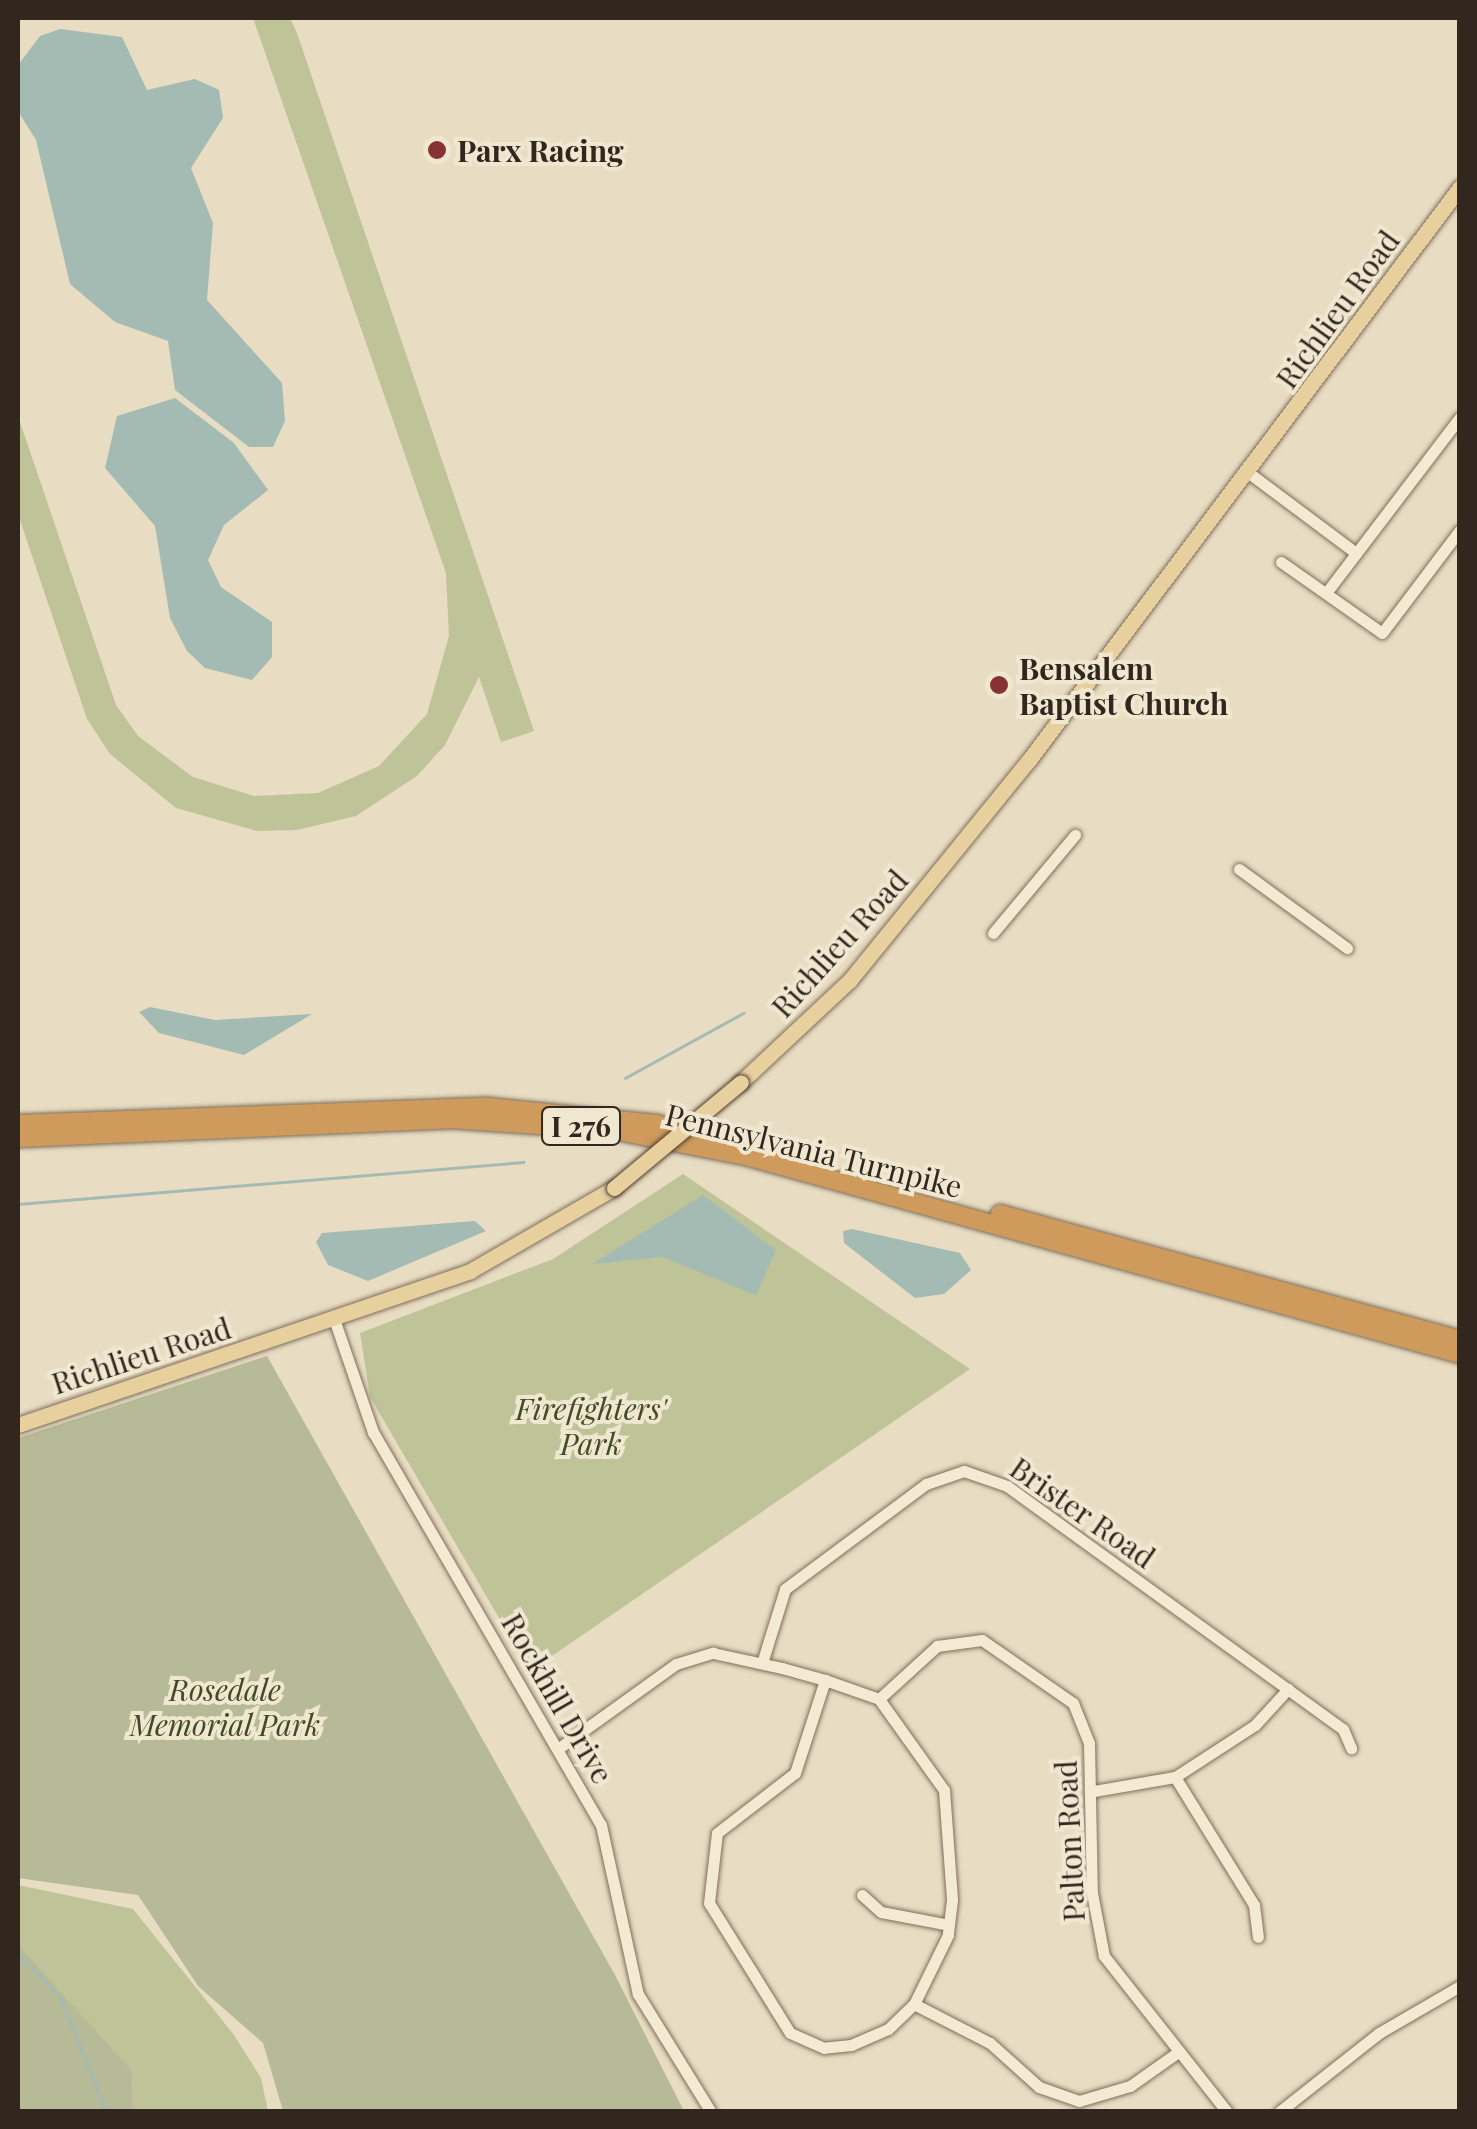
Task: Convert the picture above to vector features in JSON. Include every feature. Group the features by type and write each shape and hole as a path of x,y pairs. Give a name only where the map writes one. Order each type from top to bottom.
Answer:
{"highway":[{"name":"Pennsylvania Turnpike","path":"18,1124 412,1106 612,1117 748,1144 1460,1340"},
{"name":"Pennsylvania Turnpike","path":"18,1138 450,1119 613,1130 750,1157 1460,1354"}],"main road":[{"name":"Richlieu Road","path":"18,1425 334,1319 502,1257 614,1188 741,1082 871,955 1250,473 1460,188"}],"street":[{"path":"1326,593 1460,417"},
{"path":"1250,473 1356,554"},
{"path":"1281,562 1382,633 1460,530"},
{"path":"993,933 1075,834"},
{"path":"1239,869 1347,948"},
{"name":"Rockhill Drive","path":"334,1319 373,1432 560,1748 601,1825 638,1994 711,2112"},
{"name":"Brister Road","path":"762,1664 785,1589 926,1484 964,1471 1007,1486 1344,1729 1350,1748"},
{"name":"Palton Road","path":"880,1698 937,1646 982,1640 1073,1703 1094,1791 1092,1894 1104,1956 1228,2112"},
{"path":"560,1748 676,1664 713,1653 825,1680 880,1698 944,1790 949,1925 914,2004 868,2039 805,2042 774,2012 709,1903 718,1834 795,1773 825,1680"},
{"path":"1094,1791 1175,1777 1255,1725 1288,1688"},
{"path":"1175,1777 1254,1906 1258,1937"},
{"path":"862,1896 881,1912 949,1925"},
{"path":"1279,2112 1460,1986"},
{"path":"914,2004 990,2043 1039,2087 1079,2101 1130,2086 1178,2052"}],"green space":[{"path":"253,18 290,18 297,33 534,731 501,742 479,677 445,745 417,776 356,816 297,830 257,831 176,808 110,754 87,719 18,514 18,416 116,705 138,736 193,777 254,796 318,793 379,766 427,714 449,636 446,573"},
{"name":"Firefighters' Park","path":"683,1174 970,1369 530,1671 370,1397 360,1333 553,1259"},
{"name":"Rosedale Memorial Park","path":"267,1356 615,1975 684,2111 283,2111 263,2043 198,1986 138,1895 18,1878 18,1438"},
{"path":"18,1885 133,1909 234,2035 261,2078 268,2111 133,2111 132,2071 18,1961"},
{"path":"18,1945 132,2071 133,2111 18,2111"}],"water":[{"path":"60,29 122,37 147,90 195,79 219,90 223,118 191,168 213,223 207,300 282,383 285,421 273,447 249,447 175,390 168,341 115,322 70,284 36,140 18,111 18,65 40,36"},
{"path":"175,398 234,443 268,490 224,525 208,560 221,587 272,622 272,657 252,680 205,668 187,651 170,618 155,526 105,468 117,416"},
{"path":"150,1007 215,1020 312,1014 244,1055 159,1033 139,1012"},
{"path":"703,1195 776,1250 756,1295 662,1257 592,1264"},
{"path":"475,1221 486,1231 368,1281 328,1265 316,1242 322,1233"},
{"path":"852,1229 960,1253 971,1270 944,1294 915,1298 844,1243 843,1231"}],"waterway":[{"path":"625,1078 743,1013"},
{"path":"18,1204 523,1162"},
{"path":"18,1954 60,1996 107,2112"}],"place":[{"name":"Parx Racing","path":"437,150"},
{"name":"Bensalem Baptist Church","path":"999,685"}]}
